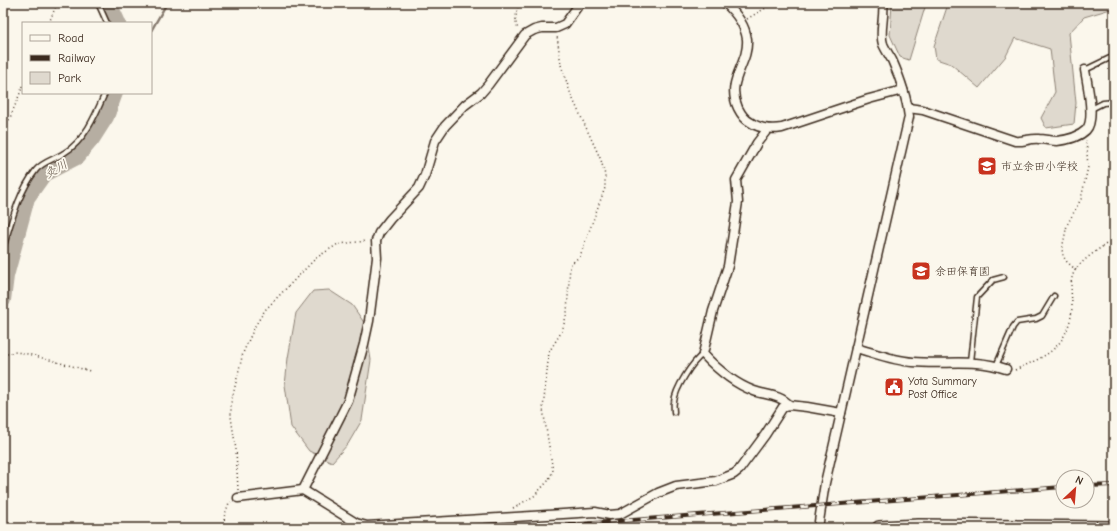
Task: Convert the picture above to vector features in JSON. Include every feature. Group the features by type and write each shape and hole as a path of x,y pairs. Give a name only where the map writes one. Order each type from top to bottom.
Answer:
{"main road":[{"path":"879,528 919,526 1114,528"}],"street":[{"path":"303,490 348,401 369,320 377,258 376,241 379,233 419,188 425,175 435,140 445,126 465,105 481,93 525,36 534,30 542,28 556,28 565,24 580,3"},
{"path":"725,3 735,12 747,39 746,50 733,89 735,102 740,114 755,126 767,130 782,128 870,99 903,90"},
{"path":"818,528 825,483 856,348 866,312 874,267 909,117 903,90 892,61 883,43 881,34 884,13 883,3"},
{"path":"908,108 923,110 1019,142 1040,139 1057,141 1072,138 1086,130 1089,125 1091,109 1085,70"},
{"path":"767,130 757,143 736,180 738,202 728,266 713,310 703,354 724,373 744,386 754,391 781,398 789,405"},
{"path":"856,348 913,362 970,362 1006,369"},
{"path":"238,498 303,490 356,523 367,526 594,512 610,515 620,514 658,493 676,486 716,481 734,474 739,470 766,435 783,407 789,405 841,413"}],"lane":[{"path":"98,3 107,22"},
{"path":"1085,70 1114,56"},
{"path":"3,249 18,203 26,185 37,169 66,152 84,134 99,108 105,94"},
{"path":"1091,109 1104,103 1114,102"},
{"path":"970,362 977,297 993,280 1004,277"},
{"path":"996,366 1013,327 1017,322 1036,320 1042,316 1054,296"},
{"path":"674,412 674,402 677,390 687,374 703,354"}],"path":[{"path":"49,22 57,3"},
{"path":"519,3 516,21 518,28 525,36"},
{"path":"740,22 774,3"},
{"path":"510,510 534,496 548,481 553,471 543,410 549,352 562,331 567,313 570,265 580,256 605,188 605,175 601,160 571,95 561,65 556,28"},
{"path":"3,135 22,88"},
{"path":"1076,270 1067,262 1063,256 1062,249 1066,225 1080,199 1088,167 1086,130"},
{"path":"1006,369 1012,371 1039,359 1061,343 1071,317 1071,281 1076,270 1093,253 1114,239"},
{"path":"224,528 224,517 229,503 238,498 236,450 231,417 231,403 243,353 255,326 265,310 316,258 338,244 376,241"},
{"path":"3,355 14,352 24,353 90,371"}],"green space":[{"path":"892,3 926,4 909,60 900,57 890,35"},
{"path":"949,3 1114,3 1114,8 1084,17 1069,33 1076,103 1074,124 1046,128 1041,118 1055,92 1050,49 1015,38 1006,56 979,88 951,64 936,59 934,46"},
{"path":"329,290 352,305 365,324 371,360 362,420 348,444 332,462 309,451 291,427 285,385 296,313 313,291"}],"waterway":[{"name":"灸川","path":"109,3 118,22"},
{"path":"152,29 167,3"},
{"name":"灸川","path":"3,300 6,276 27,198 44,174 77,157 92,139 106,117 115,94"}],"railway":[{"path":"1095,486 1114,485"},
{"path":"529,528 1055,488"}],"place":[{"name":"市立余田小学校","path":"987,166"},
{"name":"余田保育園","path":"921,271"},
{"name":"Yota Summary Post Office","path":"894,387"}]}
